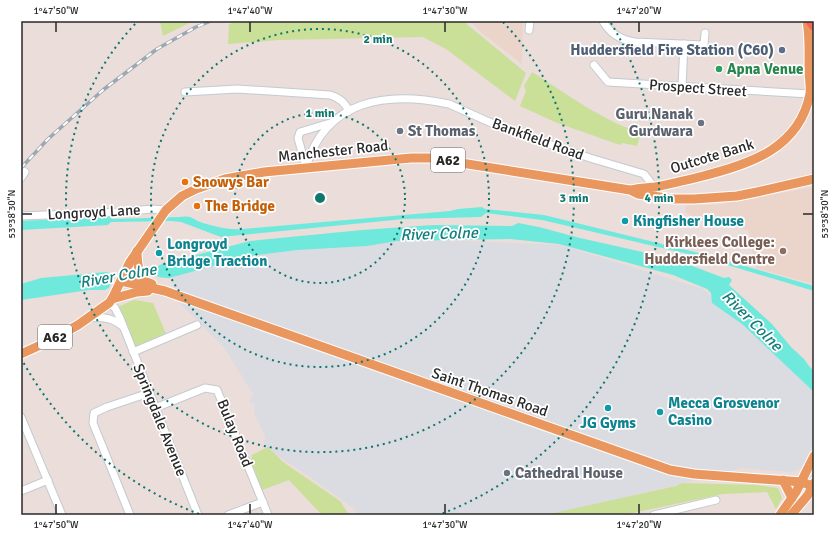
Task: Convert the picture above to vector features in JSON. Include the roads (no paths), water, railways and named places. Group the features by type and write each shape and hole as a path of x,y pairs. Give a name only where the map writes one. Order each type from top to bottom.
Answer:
{"highway":[{"path":"811,21 814,25"}],"main road":[{"name":"Outcote Bank","path":"630,190 654,187 718,172 764,155 778,146 795,128 801,119 811,87 809,71 810,37 807,21"},
{"name":"Manchester Road","path":"21,354 47,342 88,318 111,301 138,251 154,227 165,212 182,196 210,184 238,176 306,167 411,158 430,158 630,190 638,194 674,199 737,196 814,179"},
{"name":"A62","path":"654,187 656,193 669,196 690,197 694,199"},
{"path":"138,251 138,267 143,279 146,282"},
{"name":"Saint Thomas Road","path":"123,278 146,282 160,287 162,291"},
{"name":"Saint Thomas Road","path":"123,278 134,285 162,291 670,470 694,474 783,480 813,485"},
{"path":"111,301 136,292 162,291"},
{"path":"780,515 802,482 814,456"},
{"path":"783,480 792,498"},
{"path":"791,515 802,504 813,485"}],"street":[{"path":"529,30 530,21"},
{"path":"603,21 611,32 625,41 704,45 705,33"},
{"path":"682,87 684,44"},
{"name":"Prospect Street","path":"594,65 608,82 682,87 811,87"},
{"path":"186,92 237,89 330,95 337,97 344,102 349,111"},
{"name":"Bankfield Road","path":"306,167 314,144 331,122 366,103 397,99 444,103 507,130 590,158 644,174 654,187"},
{"path":"306,167 298,138 300,132 331,122"},
{"path":"21,170 25,172 21,178"},
{"name":"Longroyd Lane","path":"21,216 120,212 152,209 165,212"},
{"name":"Springdale Avenue","path":"111,301 198,515"},
{"path":"88,318 101,317 117,321 122,326"},
{"path":"133,352 197,325"},
{"name":"Bulay Road","path":"155,408 205,388 217,390 268,515"},
{"path":"130,515 93,422 94,413 106,407 148,393"},
{"path":"21,419 62,515"},
{"path":"21,491 48,480"},
{"path":"654,515 716,500"},
{"path":"228,515 263,502"}],"water":[{"path":"482,207 485,209 544,215 703,254 814,286 814,291 701,257 542,220 486,213 481,217 404,219 221,237 181,222 172,221 111,222 108,225 21,230 21,221 110,217 112,219 190,217 203,223 218,227 243,229"},
{"name":"River Colne","path":"518,223 674,259 724,278 729,277 732,280 729,285 772,324 814,371 814,392 742,324 712,303 711,293 707,289 673,275 559,244 510,239 397,241 367,246 297,250 250,256 169,278 154,277 110,287 105,290 89,290 21,300 21,284 41,278 106,272 135,272 250,241 362,230 433,225 512,226"}],"railway":[{"path":"21,168 48,139 103,90 157,49 196,27 211,21"}],"place":[{"name":"Huddersfield Fire Station (C60)","path":"782,50"},
{"name":"Apna Venue","path":"719,69"},
{"name":"Guru Nanak Gurdwara","path":"701,123"},
{"name":"St Thomas","path":"400,131"},
{"name":"Snowys Bar","path":"185,182"},
{"name":"The Bridge","path":"197,206"},
{"name":"Kingfisher House","path":"625,221"},
{"name":"Kirklees College: Huddersfield Centre","path":"783,251"},
{"name":"Longroyd Bridge Traction","path":"159,253"},
{"name":"JG Gyms","path":"608,408"},
{"name":"Mecca Grosvenor Casino","path":"660,412"},
{"name":"Cathedral House","path":"507,473"}]}
